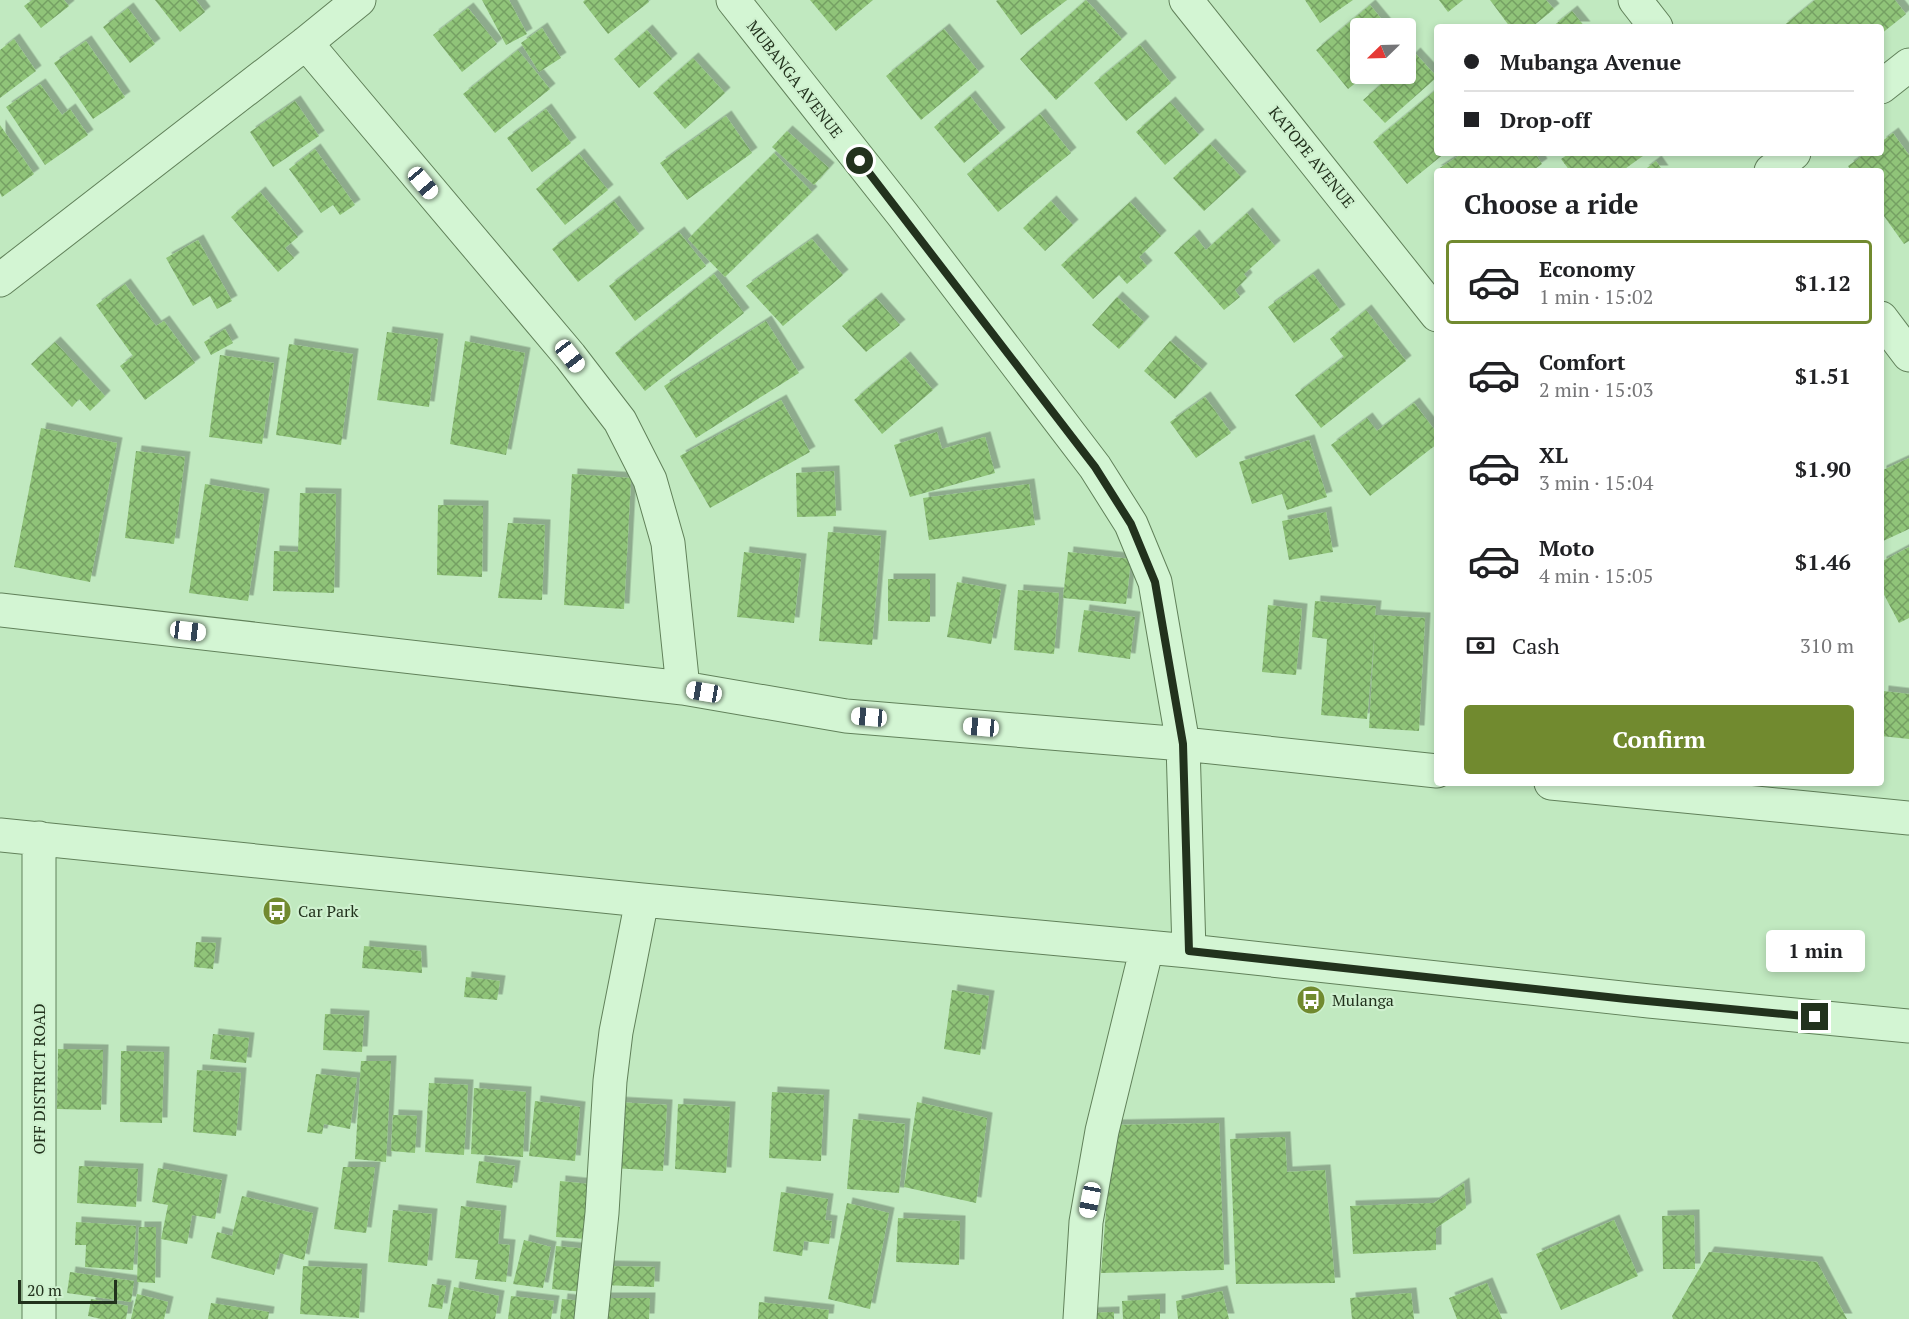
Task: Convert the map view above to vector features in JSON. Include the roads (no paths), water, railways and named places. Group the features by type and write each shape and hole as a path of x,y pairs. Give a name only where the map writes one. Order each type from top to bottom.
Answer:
{"street":[{"path":"0,280 359,0"},
{"name":"MUBANGA AVENUE","path":"733,0 903,215 1095,467 1131,524 1155,582 1183,744 1189,951"},
{"name":"KATOPE AVENUE","path":"1186,0 1434,311"},
{"path":"1635,0 1654,24"},
{"path":"306,43 570,356 620,421 650,480 668,543 683,688"},
{"path":"1884,85 1909,65"},
{"path":"1756,156 1766,168"},
{"path":"1773,168 1790,156"},
{"path":"1884,322 1909,355"},
{"path":"0,610 683,688 846,716 1183,744 1434,771"},
{"path":"1608,786 1665,789 1909,818"},
{"path":"0,835 642,900 1189,951 1638,1000 1909,1026"},
{"name":"OFF DISTRICT ROAD","path":"39,838 40,1319"},
{"path":"591,1319 602,1213 611,1071 616,1032 642,900"},
{"path":"1080,1319 1086,1222 1102,1131 1147,947"}],"place":[{"name":"Car Park","path":"277,911"},
{"name":"Mulanga","path":"1311,1000"}]}
